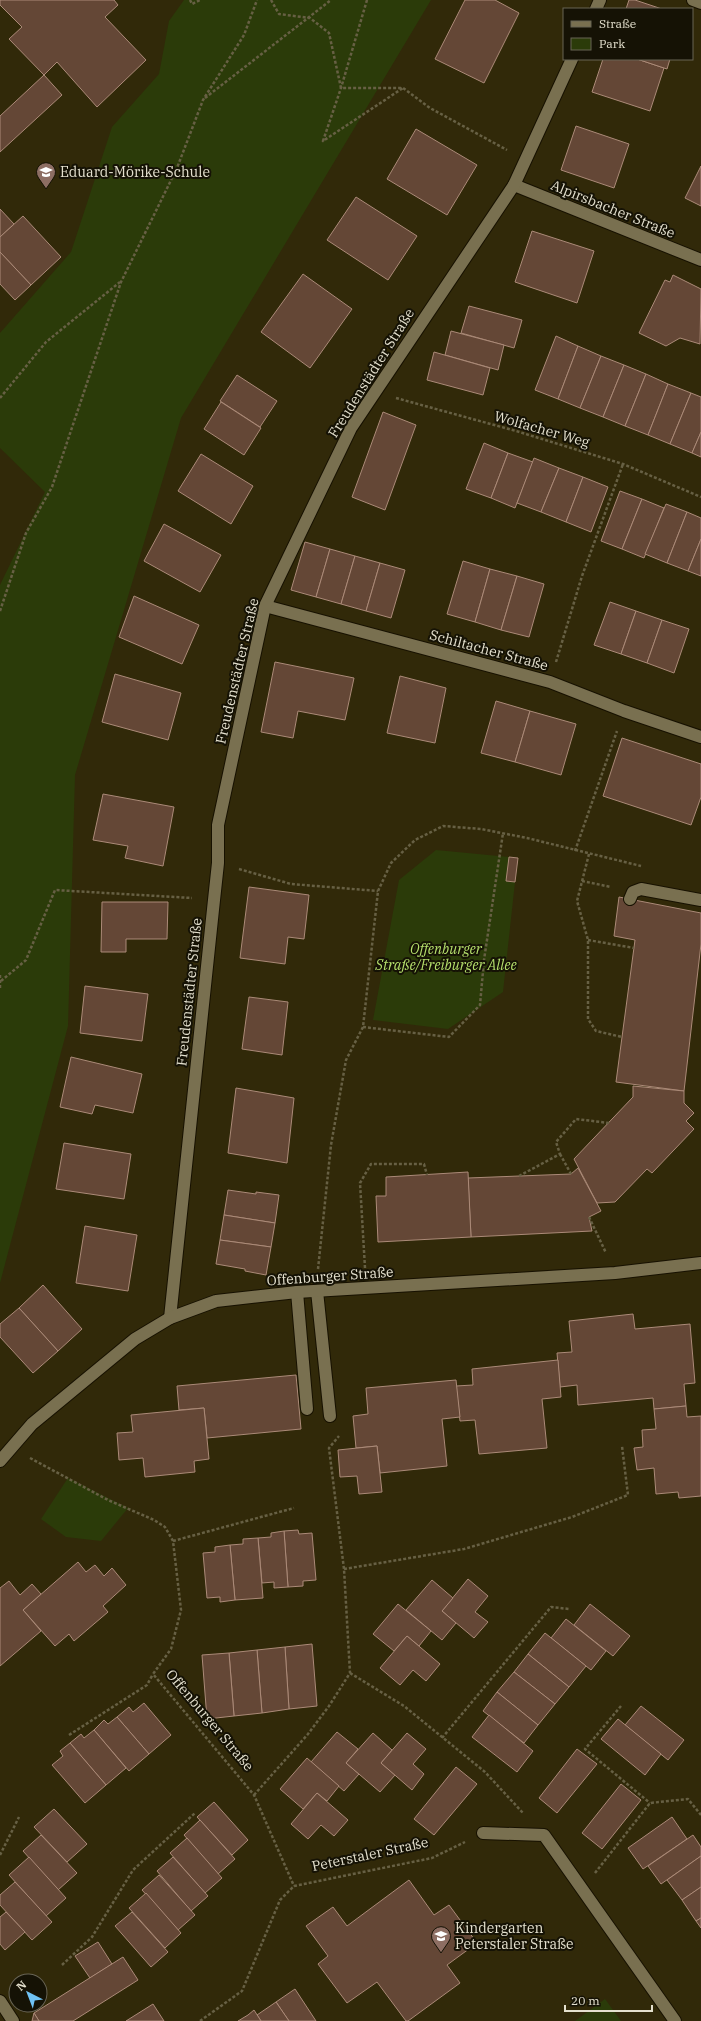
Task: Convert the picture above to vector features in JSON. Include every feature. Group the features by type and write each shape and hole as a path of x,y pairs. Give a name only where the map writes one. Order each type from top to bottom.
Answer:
{"street":[{"path":"693,0 701,3"},
{"name":"Freudenstädter Straße","path":"170,1318 218,863 218,825 265,606 351,428 514,184 572,60"},
{"name":"Alpirsbacher Straße","path":"514,184 701,260"},
{"name":"Schiltacher Straße","path":"265,606 550,682 624,711 701,737"},
{"path":"632,895 641,889 701,900"},
{"name":"Offenburger Straße","path":"0,1461 32,1424 135,1339 170,1318 216,1301 297,1292 615,1273 701,1263"},
{"path":"317,1291 330,1416"},
{"path":"297,1292 308,1409"},
{"path":"483,1833 544,1835 675,2021"},
{"path":"0,2001 13,2021"}],"path":[{"path":"190,0 192,4 200,0"},
{"path":"0,611 26,533 52,487 120,282 177,168 204,100 244,35 257,0"},
{"path":"271,0 279,14 310,18 329,33 341,88"},
{"path":"204,100 331,0"},
{"path":"367,0 341,88 323,141 403,88"},
{"path":"341,88 403,88 430,108 524,160"},
{"path":"0,398 46,342 120,282"},
{"name":"Wolfacher Weg","path":"374,392 516,431 623,464 701,497"},
{"path":"550,682 582,576 623,464"},
{"path":"575,851 624,711"},
{"path":"317,1291 320,1236 331,1145 346,1060 363,1027 378,891 391,863 415,840 443,826 481,829 503,833 646,868"},
{"path":"363,1027 449,1037 480,1006 484,960 503,833"},
{"path":"589,854 577,901 588,940 588,1019 596,1031 622,1037"},
{"path":"218,863 291,884 378,891"},
{"path":"582,881 632,895"},
{"path":"1,981 26,960 55,890 214,900"},
{"path":"588,940 634,948"},
{"path":"0,975 0,990"},
{"path":"571,1174 560,1154 556,1142 576,1119 609,1122"},
{"path":"519,1176 560,1154"},
{"path":"366,1288 360,1183 371,1164 424,1164 427,1175"},
{"path":"589,1217 600,1238"},
{"path":"254,1795 312,1728 329,1706 350,1673 344,1569 329,1448 344,1431"},
{"path":"344,1569 464,1549 572,1516 628,1495 622,1446"},
{"name":"Offenburger Straße","path":"12,1448 108,1500 165,1526 172,1541 181,1610 170,1649 153,1674 254,1795 294,1886"},
{"path":"172,1541 294,1508"},
{"path":"442,1738 551,1607 569,1609"},
{"path":"350,1673 404,1706 485,1772 544,1835"},
{"path":"69,1735 147,1685 153,1674"},
{"path":"621,1706 585,1749 650,1803"},
{"path":"582,1889 650,1803 688,1799 701,1815"},
{"path":"62,1965 92,1936 133,1870 195,1813"},
{"path":"0,1855 19,1817"},
{"name":"Peterstaler Straße","path":"294,1886 432,1858 483,1833"},
{"path":"200,2021 242,1991 280,1900 294,1886"}],"green space":[{"path":"184,0 431,0 181,418 75,775 68,1026 0,1283 0,585 45,492 0,448 0,333 71,252 112,127 159,74 169,21"},
{"name":"Offenburger Straße/Freiburger Allee","path":"436,850 509,857 506,881 515,882 503,992 448,1029 373,1020 399,880"},
{"path":"68,1478 128,1508 101,1541 66,1537 41,1519"},
{"path":"605,1999 621,2021 575,2021"}],"building":[{"path":"0,0 114,0 118,5 105,17 146,60 97,107 57,62 44,75 9,39 22,27 0,5"},
{"path":"465,0 495,0 519,13 484,83 435,59"},
{"path":"629,0 635,0 659,8 626,8"},
{"path":"603,60 640,60 664,68 650,111 592,92"},
{"path":"640,60 670,60 667,69"},
{"path":"44,75 62,95 0,152 0,116"},
{"path":"576,126 629,144 614,188 561,170"},
{"path":"416,129 477,165 447,215 387,179"},
{"path":"701,166 701,206 685,198"},
{"path":"356,197 417,236 388,280 327,240"},
{"path":"0,209 14,224 0,237"},
{"path":"23,216 61,257 31,285 0,252 0,237"},
{"path":"532,231 594,251 577,303 515,282"},
{"path":"0,252 31,285 15,300 0,284"},
{"path":"303,274 352,309 310,368 261,332"},
{"path":"673,275 701,289 700,344 680,338 666,346 639,333 665,280 670,282"},
{"path":"469,306 522,320 514,348 461,333"},
{"path":"451,331 504,345 498,370 445,355"},
{"path":"556,336 578,346 558,399 535,390"},
{"path":"578,346 601,356 580,408 558,399"},
{"path":"434,352 490,368 483,395 427,380"},
{"path":"601,356 624,365 603,417 580,408"},
{"path":"624,365 646,374 625,426 603,417"},
{"path":"646,374 668,384 648,435 625,426"},
{"path":"237,375 277,401 260,427 220,401"},
{"path":"668,384 691,393 670,444 648,435"},
{"path":"691,393 701,397 701,432 692,453 670,444"},
{"path":"221,402 261,428 244,455 204,429"},
{"path":"383,412 416,425 385,510 352,497"},
{"path":"701,432 701,457 692,453"},
{"path":"484,443 508,453 491,498 466,489"},
{"path":"508,453 533,462 515,508 491,498"},
{"path":"201,454 253,486 231,524 178,491"},
{"path":"534,458 559,468 541,512 517,503"},
{"path":"559,468 583,477 566,522 541,512"},
{"path":"583,477 608,487 591,532 566,522"},
{"path":"620,491 642,499 622,549 601,541"},
{"path":"642,499 664,508 644,558 622,549"},
{"path":"666,504 687,512 667,563 645,554"},
{"path":"687,512 701,518 701,539 688,571 667,563"},
{"path":"164,524 221,555 200,592 144,561"},
{"path":"701,539 701,576 688,571"},
{"path":"305,542 330,549 316,597 291,590"},
{"path":"330,549 355,556 341,604 316,597"},
{"path":"355,556 380,563 366,611 341,604"},
{"path":"463,561 490,569 475,622 447,614"},
{"path":"380,563 405,570 391,618 366,611"},
{"path":"490,569 517,576 501,630 475,622"},
{"path":"517,576 544,584 529,637 501,630"},
{"path":"134,596 199,625 182,664 119,637"},
{"path":"610,602 636,611 621,654 594,645"},
{"path":"636,611 662,620 647,663 621,654"},
{"path":"662,620 689,629 674,673 647,663"},
{"path":"275,662 354,678 345,720 298,711 293,738 261,732"},
{"path":"115,674 181,693 168,740 102,722"},
{"path":"400,676 446,688 435,743 387,733"},
{"path":"496,701 530,711 515,762 481,753"},
{"path":"530,711 576,724 561,775 515,762"},
{"path":"622,738 701,764 701,797 691,825 603,796"},
{"path":"103,794 174,807 163,866 125,858 128,846 93,840"},
{"path":"509,857 518,858 515,882 506,881"},
{"path":"249,887 309,895 304,939 288,937 285,964 240,958"},
{"path":"619,897 701,913 701,944 684,1091 616,1082 635,940 614,936"},
{"path":"102,902 168,902 167,939 126,939 126,952 101,952"},
{"path":"85,986 148,994 142,1041 80,1033"},
{"path":"249,997 288,1002 282,1055 242,1049"},
{"path":"71,1057 142,1074 133,1113 95,1105 92,1114 60,1107"},
{"path":"633,1086 684,1091 684,1103 694,1113 686,1121 694,1129 652,1173 647,1169 615,1202 597,1203 574,1159 633,1097"},
{"path":"236,1088 294,1098 287,1163 228,1153"},
{"path":"64,1143 131,1154 124,1199 56,1189"},
{"path":"578,1168 601,1211 589,1217 592,1231 471,1237 468,1178 571,1174"},
{"path":"468,1172 471,1237 378,1242 376,1196 386,1196 386,1177"},
{"path":"228,1190 256,1194 256,1192 279,1195 275,1223 224,1215"},
{"path":"224,1215 275,1223 271,1247 220,1240"},
{"path":"85,1226 137,1235 128,1291 76,1283"},
{"path":"220,1240 271,1247 266,1275 245,1271 245,1269 216,1264"},
{"path":"43,1285 82,1329 58,1351 19,1308"},
{"path":"19,1308 58,1351 33,1373 0,1337 0,1324"},
{"path":"633,1314 635,1329 690,1324 695,1383 684,1384 686,1406 654,1409 653,1398 578,1405 577,1385 560,1387 557,1353 572,1352 569,1321"},
{"path":"558,1360 561,1397 542,1399 547,1448 479,1454 475,1420 460,1421 456,1386 473,1385 472,1369"},
{"path":"296,1375 301,1429 207,1438 204,1408 179,1410 177,1386"},
{"path":"456,1380 460,1417 442,1419 447,1466 380,1473 377,1446 356,1448 353,1416 368,1414 366,1388"},
{"path":"686,1406 687,1417 701,1416 701,1496 679,1498 678,1492 656,1494 654,1468 637,1470 634,1448 643,1447 642,1430 656,1429 654,1409"},
{"path":"204,1408 209,1459 194,1461 195,1472 145,1477 143,1458 119,1460 117,1433 133,1432 131,1415"},
{"path":"377,1446 382,1492 359,1494 357,1476 340,1477 338,1450"},
{"path":"298,1530 299,1534 312,1533 316,1580 303,1581 303,1586 288,1587 284,1531"},
{"path":"284,1531 288,1587 274,1588 274,1582 262,1583 258,1538 271,1537 271,1533"},
{"path":"258,1538 263,1598 235,1600 230,1545 243,1544 243,1539"},
{"path":"230,1545 235,1600 220,1602 220,1597 207,1598 203,1553 215,1552 215,1547"},
{"path":"78,1562 86,1572 95,1565 104,1576 112,1568 126,1585 103,1606 108,1612 74,1641 69,1634 55,1646 23,1610"},
{"path":"468,1579 488,1596 475,1612 488,1622 474,1638 442,1611"},
{"path":"432,1580 453,1598 442,1611 456,1623 442,1640 406,1610"},
{"path":"9,1581 20,1595 32,1584 41,1594 23,1610 41,1631 0,1666 0,1588"},
{"path":"398,1604 431,1631 419,1646 407,1636 394,1651 373,1634"},
{"path":"590,1604 630,1636 613,1656 574,1625"},
{"path":"566,1619 606,1651 591,1670 551,1638"},
{"path":"545,1633 586,1666 569,1687 528,1654"},
{"path":"407,1636 440,1664 426,1681 413,1670 400,1685 380,1668"},
{"path":"312,1644 317,1706 289,1709 285,1647"},
{"path":"285,1647 289,1709 262,1713 257,1650"},
{"path":"257,1650 262,1713 234,1716 229,1653"},
{"path":"229,1653 234,1716 207,1719 202,1655"},
{"path":"528,1654 569,1687 555,1704 514,1672"},
{"path":"514,1672 555,1704 538,1725 497,1692"},
{"path":"497,1692 538,1725 524,1743 483,1711"},
{"path":"144,1703 171,1735 149,1754 117,1717 129,1707 133,1712"},
{"path":"641,1706 684,1740 668,1760 625,1725"},
{"path":"489,1715 533,1751 517,1772 472,1737"},
{"path":"117,1717 149,1754 129,1771 94,1730 104,1720 108,1724"},
{"path":"618,1719 661,1754 645,1775 601,1739"},
{"path":"94,1730 126,1768 106,1785 70,1743 81,1734 84,1738"},
{"path":"337,1732 358,1749 346,1763 359,1774 344,1791 311,1762"},
{"path":"373,1733 392,1750 381,1763 395,1775 380,1792 346,1763"},
{"path":"407,1733 426,1749 413,1764 424,1774 412,1790 381,1763"},
{"path":"70,1743 106,1785 85,1803 52,1765 63,1756 60,1751"},
{"path":"577,1749 597,1764 557,1813 539,1798"},
{"path":"307,1758 339,1786 327,1801 317,1793 303,1809 280,1789"},
{"path":"456,1767 477,1784 434,1835 414,1819"},
{"path":"621,1784 641,1800 602,1849 582,1833"},
{"path":"317,1793 348,1820 334,1836 321,1825 308,1839 291,1824"},
{"path":"214,1802 248,1840 232,1855 197,1817"},
{"path":"54,1809 87,1844 67,1862 34,1827"},
{"path":"672,1817 687,1839 643,1869 628,1848"},
{"path":"200,1820 235,1859 218,1874 184,1835"},
{"path":"41,1835 77,1873 58,1890 23,1851"},
{"path":"693,1835 701,1847 701,1856 661,1884 648,1866"},
{"path":"187,1838 222,1878 205,1893 170,1853"},
{"path":"701,1856 701,1887 682,1900 667,1880"},
{"path":"29,1857 66,1898 46,1916 9,1875"},
{"path":"173,1857 208,1896 191,1911 157,1871"},
{"path":"159,1875 195,1915 178,1930 142,1890"},
{"path":"409,1880 434,1915 449,1905 477,1943 447,1965 460,1983 406,2021 377,1982 347,2003 318,1964 328,1956 306,1926 333,1907 347,1926"},
{"path":"15,1882 52,1922 32,1940 0,1905 0,1895"},
{"path":"701,1887 701,1918 696,1921 682,1900"},
{"path":"146,1893 181,1933 165,1948 129,1908"},
{"path":"6,1912 25,1932 5,1950 0,1944 0,1917"},
{"path":"132,1912 168,1952 151,1967 115,1926"},
{"path":"701,1918 701,1928 696,1921"},
{"path":"98,1942 112,1964 90,1978 75,1956"},
{"path":"123,1957 138,1980 73,2021 39,2021 34,2013 48,2013 48,2004"},
{"path":"295,1989 316,2021 289,2021 276,2002"},
{"path":"276,2002 289,2021 261,2021 257,2015"},
{"path":"153,2004 164,2021 126,2021"},
{"path":"254,2010 261,2021 238,2021 248,2015"},
{"path":"34,2013 39,2021 32,2021"}],"place":[{"name":"Eduard-Mörike-Schule","path":"46,189"},
{"name":"Kindergarten Peterstaler Straße","path":"441,1953"}]}
